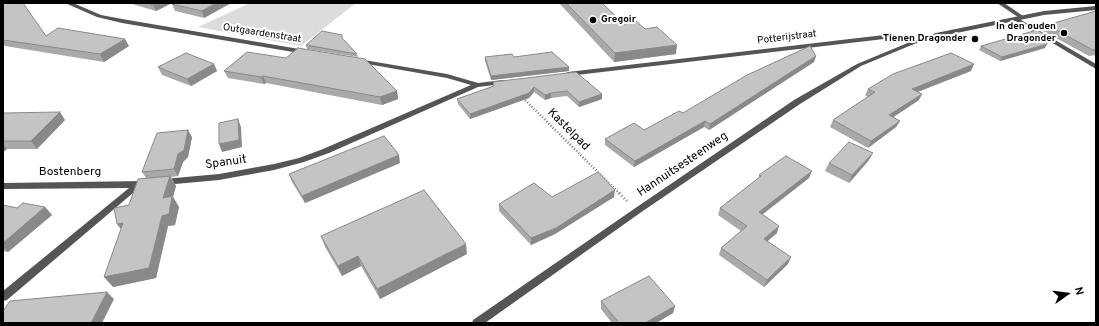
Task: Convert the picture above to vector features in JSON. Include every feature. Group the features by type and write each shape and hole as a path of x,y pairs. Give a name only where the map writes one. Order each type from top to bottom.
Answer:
{"street":[{"name":"Outgaardenstraat","path":"68,3 99,16 122,21 309,52"},
{"path":"1000,3 1019,18 1096,67"},
{"path":"912,43 967,28 1044,13 1096,8"},
{"name":"Potterijstraat","path":"564,75 884,37 900,38 912,43"},
{"name":"Hannuitsesteenweg","path":"477,323 637,211 797,102 859,65 912,43"},
{"path":"348,59 448,76 477,86 510,81"},
{"name":"Spanuit","path":"138,185 219,177 274,167 300,160 326,151 477,86"},
{"path":"3,296 138,185"},
{"name":"Bostenberg","path":"3,186 138,185"}],"path":[{"name":"Kastelpad","path":"510,81 616,191"}],"shaded area":[{"path":"250,3 356,3 301,46 198,27"}],"building":[{"path":"3,3 23,3 46,36 58,28 125,39 100,54 3,40"},
{"path":"216,3 202,11 172,4"},
{"path":"566,3 602,3 624,24 636,21 645,29 657,27 677,45 615,53"},
{"path":"1096,11 1096,49 1093,50 1047,25"},
{"path":"1037,30 1044,34 1047,44 1002,57 981,46"},
{"path":"322,31 342,35 342,38 357,54 306,45"},
{"path":"810,46 816,56 710,124 705,121 635,161 605,139 634,123 644,130 679,111 683,113 747,75"},
{"path":"298,48 365,59 397,91 380,97 263,76 261,77 224,71 247,52 286,58"},
{"path":"552,52 569,67 491,76 485,57 512,54 514,57"},
{"path":"186,53 214,64 187,79 158,67"},
{"path":"951,53 974,64 912,89 922,94 889,115 900,121 871,141 833,120 875,92 868,89 893,74"},
{"path":"576,72 602,94 579,102 567,91 545,95 534,87 529,93 470,114 457,99 494,86 493,82"},
{"path":"60,112 31,141 3,141 3,113"},
{"path":"238,119 239,140 219,144 219,123"},
{"path":"188,130 184,150 178,154 174,169 142,172 157,133"},
{"path":"384,136 399,155 302,196 289,174"},
{"path":"849,142 873,153 852,175 829,163"},
{"path":"786,156 812,171 759,212 779,226 764,239 791,257 767,280 721,248 747,226 720,208 761,176 759,175"},
{"path":"598,172 615,190 556,228 531,238 499,204 534,183 552,197"},
{"path":"170,176 163,198 172,196 169,214 162,216 149,268 104,277 123,223 117,224 114,208 129,205 138,179"},
{"path":"424,190 466,244 377,289 358,256 338,266 321,236"},
{"path":"23,203 45,207 3,243 3,205 17,208"},
{"path":"649,276 675,306 645,323 619,323 601,301"},
{"path":"107,292 91,323 3,323 3,311 10,301"}],"place":[{"name":"Gregoir","path":"593,20"},
{"name":"In den ouden Dragonder","path":"1064,33"},
{"name":"Tienen Dragonder","path":"975,39"}]}
